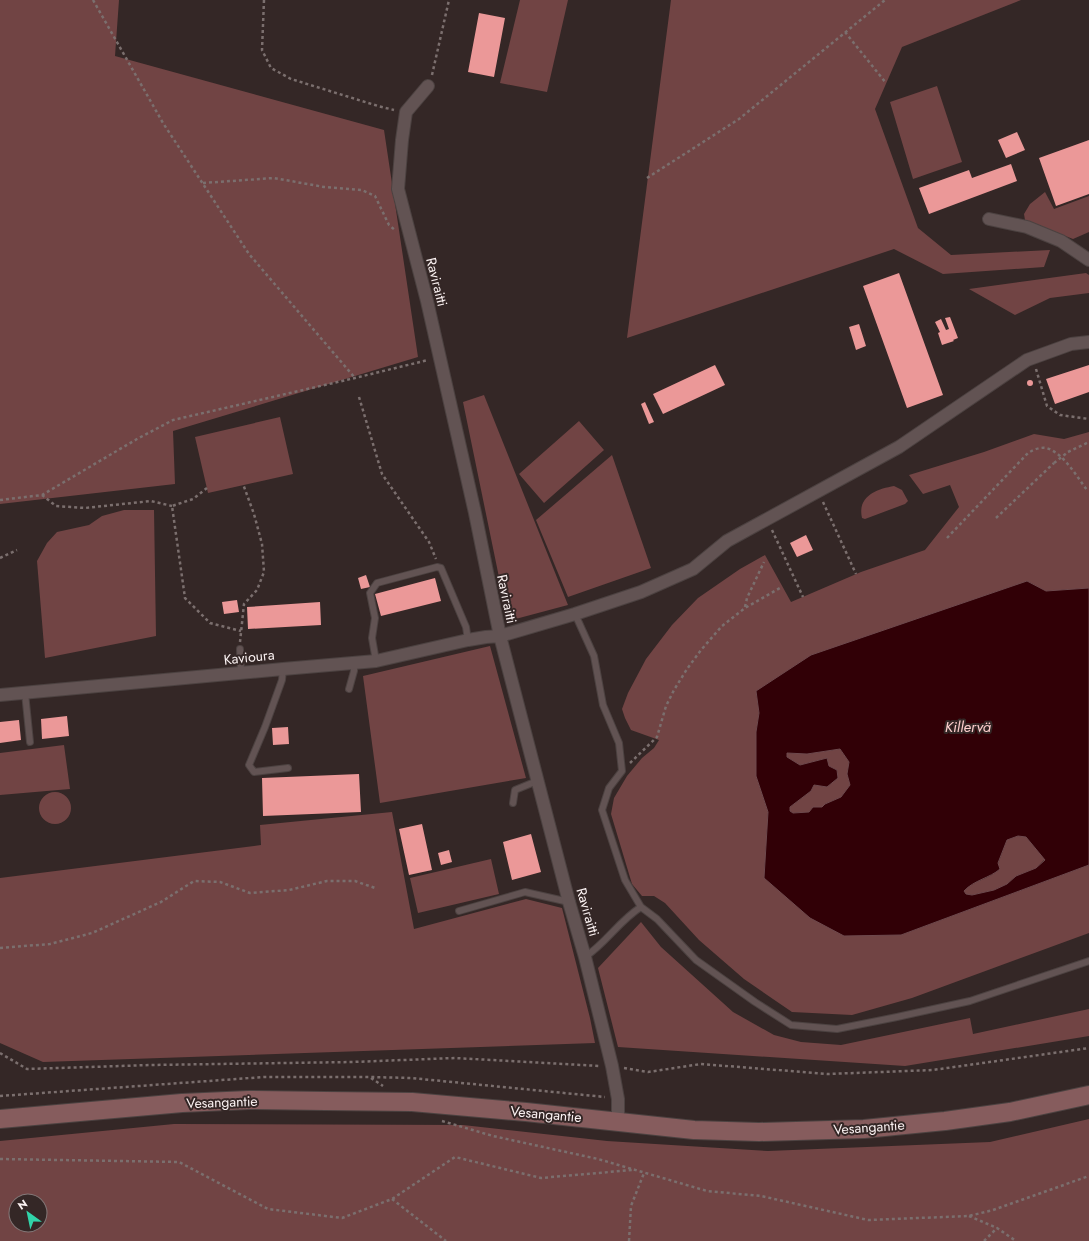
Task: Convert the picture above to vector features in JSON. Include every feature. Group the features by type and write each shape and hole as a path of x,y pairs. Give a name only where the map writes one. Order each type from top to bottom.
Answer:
{"street":[{"path":"406,112 428,86"},
{"name":"Raviraitti","path":"406,112 398,189 440,357 475,513 500,636 569,902 585,957 612,1066 618,1099 618,1122"},
{"path":"990,219 1027,227 1061,241 1087,257"},
{"name":"Kavioura","path":"0,695 376,661 468,640 500,636 575,614 641,592 693,569 727,541 899,447 1027,360 1071,344 1089,342"},
{"name":"Vesangantie","path":"0,1119 182,1103 249,1100 408,1102 694,1130 758,1132 864,1129 945,1121 1010,1112 1089,1095"}],"lane":[{"path":"376,661 372,638 375,618 370,593 377,583 437,567 441,568 466,627 468,640"},
{"path":"575,614 594,656 604,705 619,743 622,771 609,788 602,810 625,880 641,907 657,919 696,960 755,1002 791,1025 837,1028 970,1001 1089,961"},
{"path":"240,649 241,673"},
{"path":"349,689 354,671 354,664"},
{"path":"283,669 282,680 249,765 254,772 288,768"},
{"path":"25,693 30,742"},
{"path":"513,803 515,790 538,781"},
{"path":"459,911 525,892 569,902"},
{"path":"585,957 594,951 631,913 641,907"}],"path":[{"path":"93,0 163,123 249,254 355,378"},
{"path":"264,0 262,50 271,68 291,79 378,106 406,112"},
{"path":"428,86 435,65 449,0"},
{"path":"647,178 739,119 885,0"},
{"path":"845,32 886,83"},
{"path":"203,183 274,178 324,187 362,190 375,196 389,226 412,243"},
{"path":"0,500 42,495 137,439 173,420 440,357"},
{"path":"1027,360 1036,370 1047,406 1060,415 1089,420"},
{"path":"359,397 382,474 429,542 441,568"},
{"path":"996,518 1054,463 1068,452 1089,442"},
{"path":"947,538 1028,453 1036,449 1045,448 1056,452 1087,490"},
{"path":"240,649 244,604 257,590 264,572 262,544 254,514 243,484"},
{"path":"42,495 56,506 85,508 150,501 172,506 193,499 207,488"},
{"path":"818,491 856,574"},
{"path":"172,506 185,598 210,622 241,631"},
{"path":"767,519 803,597"},
{"path":"0,558 17,550"},
{"path":"745,608 747,598 764,562"},
{"path":"622,771 657,737 666,706 674,690 700,650 722,626 745,608 780,588"},
{"path":"0,948 50,944 92,933 161,902 194,881 220,882 250,893 289,890 327,881 355,881 375,888"},
{"path":"0,1053 27,1069 151,1065 352,1062 455,1058 612,1066 648,1072 701,1064 828,1074 933,1070 1089,1048"},
{"path":"370,1077 408,1102"},
{"path":"439,1120 493,1136 598,1159 707,1191 761,1196 868,1220 969,1216 993,1210 1089,1176"},
{"path":"0,1159 179,1162 268,1209 342,1218 392,1199 455,1157 541,1178 635,1170"},
{"path":"629,1241 631,1206 644,1173"},
{"path":"392,1199 446,1241"},
{"path":"969,1216 997,1228 1016,1241"},
{"path":"984,1241 997,1228"}],"shaded area":[{"path":"0,0 119,0 115,56 384,130 418,357 173,431 175,484 0,504"},
{"path":"520,0 568,0 547,92 500,83"},
{"path":"671,0 1021,0 902,47 875,109 918,228 951,255 1050,250 1044,267 943,274 894,249 627,338"},
{"path":"937,86 962,162 913,179 890,102"},
{"path":"1045,192 1054,209 1089,196 1089,232 1073,239 1025,220 1024,214 1030,204"},
{"path":"1086,273 1089,275 1089,293 1050,298 1015,315 969,289"},
{"path":"484,395 568,605 508,621 463,402"},
{"path":"280,417 293,474 208,493 195,437"},
{"path":"579,421 604,450 544,503 519,474"},
{"path":"1089,432 1089,588 1046,591 1027,581 756,691 759,713 756,732 756,776 768,812 764,878 901,935 1089,865 1089,933 912,998 852,1015 792,1012 744,979 699,940 665,903 654,896 642,896 632,884 611,814 614,798 627,776 642,758 654,748 659,740 631,730 622,709 628,693 646,659 672,625 698,598 740,569 765,555 791,602 861,572 925,550 959,507 950,485 923,494 909,475 984,452 1034,434 1064,439"},
{"path":"612,455 651,568 568,597 536,520"},
{"path":"894,486 902,490 908,501 905,504 865,519 862,518 861,510 865,499 881,489"},
{"path":"124,510 154,510 156,636 45,658 37,561 47,543 57,532 89,525 102,516"},
{"path":"490,646 526,778 380,803 363,676"},
{"path":"64,745 70,789 0,795 0,753"},
{"path":"840,749 849,762 847,774 850,785 841,797 825,804 822,807 813,807 809,812 793,813 790,811 790,807 811,791 814,785 827,787 838,778 837,770 829,766 827,758 800,765 787,757 787,753 807,754"},
{"path":"55,792 64,795 68,799 71,808 68,817 64,821 55,824 46,821 42,817 39,808 42,799 46,795"},
{"path":"392,812 414,929 526,899 562,908 595,1043 43,1062 0,1043 0,878 261,845 260,825"},
{"path":"1018,836 1026,837 1045,859 1036,868 1016,876 1007,884 994,890 972,895 966,894 964,891 968,887 992,875 1000,869 998,864 1007,840"},
{"path":"491,859 499,894 418,913 410,878"},
{"path":"641,922 661,947 733,1012 774,1035 801,1042 841,1045 970,1018 973,1034 1089,1009 1089,1036 905,1066 618,1047 598,968"},
{"path":"1089,1119 1089,1241 0,1241 0,1141 174,1124 463,1125 607,1141 768,1151 990,1142"}],"water":[{"name":"Killervä","path":"1027,581 1046,591 1089,588 1089,865 901,935 844,936 810,918 764,878 768,812 756,776 756,732 759,713 756,691 811,655","holes":["840,749 849,762 847,774 850,785 841,797 825,804 822,807 813,807 809,812 793,813 790,811 790,807 811,791 814,785 827,787 838,778 837,770 829,766 827,758 800,765 787,757 787,753 807,754","1018,836 1026,837 1045,860 1036,868 1016,876 1007,884 994,890 972,895 966,894 964,891 968,887 992,875 1000,869 998,863 1007,840"]}],"building":[{"path":"479,13 505,18 494,77 468,72"},
{"path":"1017,132 1025,150 1006,158 998,140"},
{"path":"1089,140 1089,194 1056,206 1039,158"},
{"path":"1011,164 1017,181 929,214 919,188 969,170 972,178"},
{"path":"899,273 943,395 907,408 863,286"},
{"path":"950,317 958,338 942,345 938,333 940,332 935,322 941,319 946,330 949,329 945,318"},
{"path":"859,324 866,346 856,350 849,327"},
{"path":"715,365 725,385 663,414 653,394"},
{"path":"1089,365 1089,392 1055,404 1046,379"},
{"path":"1030,380 1033,383 1030,386 1027,383"},
{"path":"645,402 654,422 649,424 641,404"},
{"path":"806,535 813,550 797,557 790,543"},
{"path":"366,575 370,587 361,589 358,578"},
{"path":"435,578 441,601 381,616 375,594"},
{"path":"237,600 239,612 224,614 222,602"},
{"path":"320,602 321,625 248,629 247,607"},
{"path":"67,716 69,736 42,739 41,719"},
{"path":"19,720 21,740 0,743 0,722"},
{"path":"288,727 289,744 273,745 272,728"},
{"path":"359,774 361,812 263,816 262,778"},
{"path":"422,824 432,870 409,875 399,829"},
{"path":"531,834 541,872 512,880 503,842"},
{"path":"449,850 452,862 441,865 438,853"}]}
